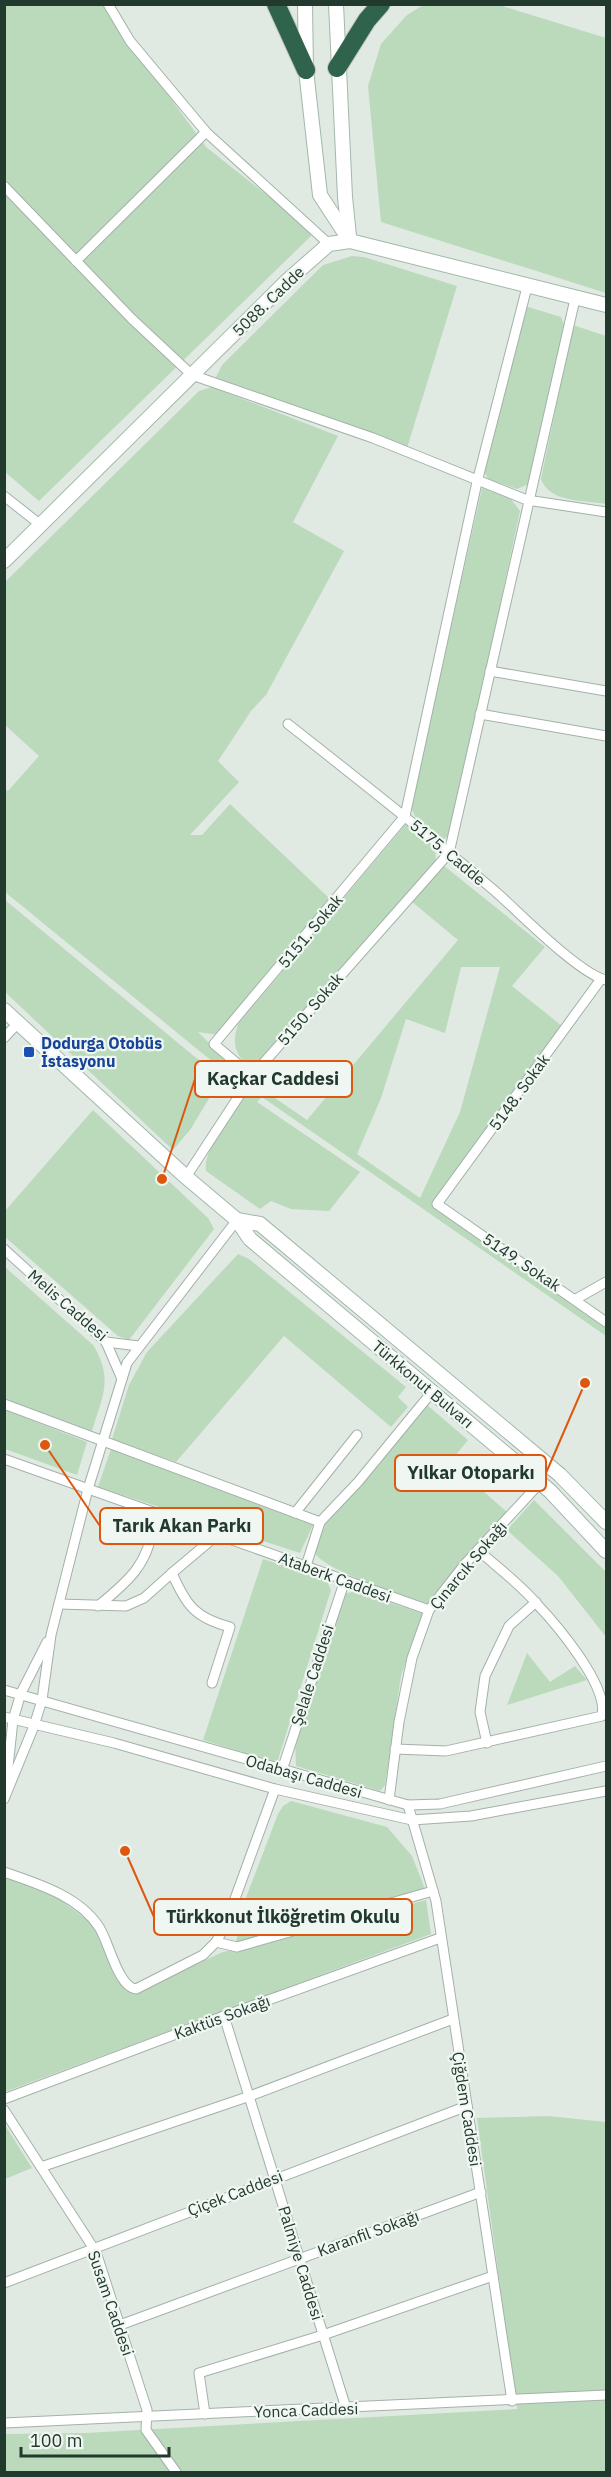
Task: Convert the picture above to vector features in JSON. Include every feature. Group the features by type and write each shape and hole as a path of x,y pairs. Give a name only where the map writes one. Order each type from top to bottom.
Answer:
{"highway":[{"path":"276,4 306,70"},
{"path":"337,68 367,20 381,4"}],"street":[{"path":"108,4 130,41 206,132 329,244 350,241 574,299 606,305"},
{"path":"305,4 306,70 320,195 350,241"},
{"path":"336,4 337,68 350,241"},
{"path":"76,261 206,132"},
{"path":"4,186 132,318 192,375 374,438 477,482 528,500 606,512"},
{"name":"5088. Cadde","path":"4,561 42,526 288,279 329,244"},
{"path":"405,816 477,482 527,287"},
{"path":"449,853 574,299"},
{"path":"4,496 42,526"},
{"path":"490,671 606,691"},
{"path":"480,714 606,736"},
{"name":"5175. Cadde","path":"288,724 405,816 536,930 604,979"},
{"name":"5151. Sokak","path":"252,1076 214,1044 405,816"},
{"name":"5150. Sokak","path":"186,1177 252,1076 449,853"},
{"name":"5148. Sokak","path":"437,1204 604,979"},
{"name":"Türkkonut Bulvarı","path":"4,1010 186,1177 237,1220 250,1239 540,1483 606,1551"},
{"path":"4,1038 18,1023"},
{"name":"5149. Sokak","path":"437,1204 606,1322"},
{"path":"5,1798 42,1700 51,1635 58,1604 88,1489 127,1363 237,1220"},
{"name":"Türkkonut Bulvarı","path":"237,1220 261,1224 543,1460 606,1522"},
{"name":"Melis Caddesi","path":"4,1250 106,1342 139,1346"},
{"path":"576,1299 606,1282"},
{"path":"106,1342 122,1379"},
{"path":"306,1566 320,1522 358,1482 432,1392"},
{"path":"4,1404 320,1522"},
{"path":"295,1513 357,1435"},
{"name":"Ataberk Caddesi","path":"4,1459 429,1610"},
{"name":"Çınarcık Sokağı","path":"389,1800 395,1749 412,1658 429,1610 478,1550 540,1483"},
{"path":"98,1606 122,1587 141,1564 152,1540 153,1520"},
{"path":"58,1604 126,1606 144,1598 210,1541"},
{"path":"395,1749 446,1750 487,1743 602,1716 603,1710 593,1677 536,1602 478,1550"},
{"path":"172,1573 188,1605 208,1621 230,1627 212,1683"},
{"name":"Şelale Caddesi","path":"282,1770 345,1580"},
{"path":"487,1743 480,1712 486,1676 510,1626 536,1602"},
{"path":"5,1798 9,1719 51,1635"},
{"name":"Odabaşı Caddesi","path":"4,1690 408,1805 440,1804 606,1766"},
{"name":"Odabaşı Caddesi","path":"9,1719 114,1743 275,1789 412,1820 471,1816 606,1791"},
{"path":"4,1872 52,1889 87,1914 99,1927 124,1983 136,1989 203,1955 216,1942 225,1926 275,1789"},
{"name":"Çiğdem Caddesi","path":"408,1805 433,1891 512,2401"},
{"path":"216,1942 237,1947 433,1891"},
{"name":"Kaktüs Sokağı","path":"4,2098 440,1938"},
{"name":"Palmiye Caddesi","path":"224,2016 346,2408"},
{"path":"41,2167 250,2096 453,2019"},
{"name":"Çiçek Caddesi","path":"4,2283 466,2106"},
{"name":"Susam Caddesi","path":"4,2110 93,2247 147,2410 146,2430 176,2472"},
{"name":"Karanfil Sokağı","path":"120,2325 481,2192"},
{"path":"205,2414 199,2373 323,2336 494,2276"},
{"name":"Yonca Caddesi","path":"4,2423 606,2395"}],"green space":[{"path":"425,4 499,5 606,38 606,293 381,222 368,86 381,44 407,15"},
{"path":"5,5 103,5 206,147 310,229 311,236 39,501 5,472"},
{"path":"352,256 364,257 457,286 407,448 215,379 222,365 323,265"},
{"path":"525,306 561,317 564,325 529,484 517,489 488,479 484,471"},
{"path":"573,325 606,336 606,504 559,496 545,487 541,479"},
{"path":"212,387 338,436 293,522 344,551 266,695 251,711 218,761 239,782 190,835 202,835 230,804 329,898 219,1035 198,1032 229,1063 224,1071 5,892 4,788 8,791 39,756 5,725 5,582 199,391"},
{"path":"482,488 510,498 520,511 452,830 445,839 440,839 415,816 411,807"},
{"path":"405,825 410,825 435,850 436,861 256,1067 249,1067 237,1052 235,1037 238,1024"},
{"path":"443,865 545,947 512,986 562,1026 434,1208 606,1328 606,1336 262,1097 257,1102 360,1172 329,1211 291,1209 271,1201 260,1209 206,1171 206,1162 215,1138 253,1083 307,1120 458,940 411,901","holes":["461,967 500,967 460,1112 420,1198 357,1154 381,1098 406,1019 445,1033"]},
{"path":"5,900 222,1077 190,1130 173,1150 5,992"},
{"path":"93,1110 208,1218 214,1229 129,1340 118,1336 5,1237 5,1211"},
{"path":"238,1254 249,1259 406,1387 398,1397 408,1407 391,1427 284,1336 176,1462 112,1439 129,1385 147,1352"},
{"path":"5,1267 93,1345 105,1378 102,1398 92,1431 5,1399"},
{"path":"427,1405 468,1440 450,1462 508,1513 441,1586 430,1604 347,1574 331,1566 314,1551 326,1523"},
{"path":"5,1410 87,1442 77,1475 5,1449"},
{"path":"111,1449 313,1525 300,1553 98,1487"},
{"path":"534,1500 606,1572 606,1637 558,1576 507,1530"},
{"path":"263,1559 326,1579 331,1590 277,1763 203,1740"},
{"path":"356,1591 423,1614 401,1676 385,1785 380,1791 296,1766 295,1739 344,1594"},
{"path":"527,1653 550,1682 575,1666 587,1680 507,1705"},
{"path":"291,1801 387,1827 412,1856 425,1889 236,1942 240,1925 237,1921 278,1814 283,1806"},
{"path":"4,1875 52,1894 93,1924 126,1991 136,1992 223,1952 264,1944 426,1900 431,1934 7,2091 4,2090"},
{"path":"548,2116 606,2122 606,2472 5,2472 5,2434 85,2433 517,2409 477,2118"},
{"path":"5,2125 32,2168 4,2179"}],"place":[{"name":"Dodurga Otobüs İstasyonu","path":"29,1052"},
{"name":"Kaçkar Caddesi","path":"162,1179"},
{"name":"Yılkar Otoparkı","path":"585,1383"},
{"name":"Tarık Akan Parkı","path":"45,1445"},
{"name":"Türkkonut İlköğretim Okulu","path":"125,1851"}]}
